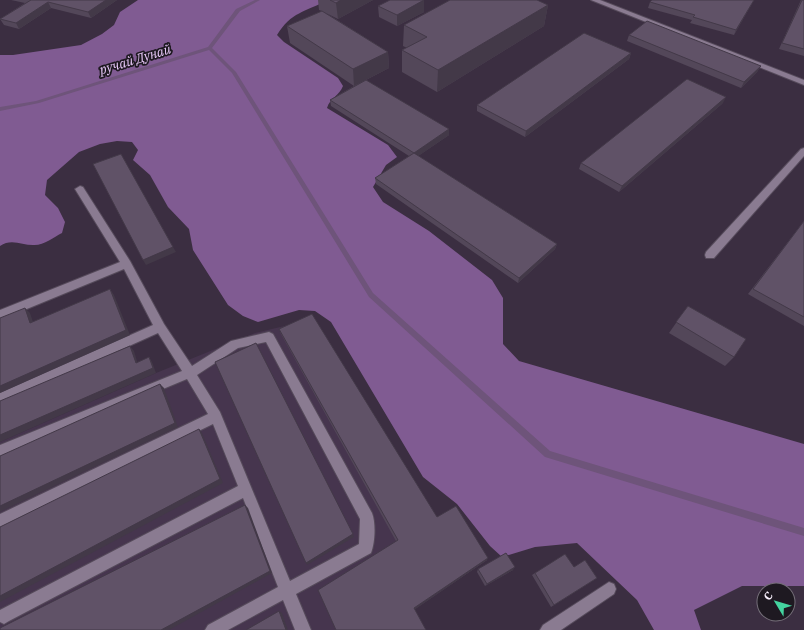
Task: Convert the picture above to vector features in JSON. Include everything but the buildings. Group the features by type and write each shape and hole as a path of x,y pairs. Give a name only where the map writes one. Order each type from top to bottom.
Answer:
{"lane":[{"path":"594,0 804,83"},
{"path":"710,255 804,151"},
{"path":"80,189 126,264 160,327 216,416 303,630"},
{"path":"0,316 126,264"},
{"path":"0,399 160,327"},
{"path":"0,451 190,373 235,344 269,337 366,518 366,548 213,630"},
{"path":"0,521 216,416"},
{"path":"4,616 246,489"},
{"path":"548,630 609,589"}],"shaded area":[{"path":"138,0 328,0 293,17 282,27 277,35 284,42 338,78 343,86 327,108 388,145 397,157 386,165 373,187 383,202 429,231 492,280 503,298 503,344 519,361 804,444 804,586 796,586 796,582 756,582 756,586 742,586 694,610 701,630 654,630 637,600 577,543 535,547 502,557 490,546 457,504 423,477 331,322 315,311 299,310 258,322 243,316 228,305 193,250 189,229 168,207 150,175 133,160 138,150 132,142 117,141 100,144 79,152 47,180 45,195 58,208 65,222 62,233 44,243 37,245 8,242 0,246 0,55 13,55 81,45 102,34 114,25 120,12"},
{"path":"314,319 437,520 455,510 487,560 414,609 425,630 0,630 0,442 156,373 255,333"}],"waterway":[{"name":"ручай Дунай","path":"210,48 238,10 258,0"},
{"name":"ручай Дунай","path":"0,109 37,102 210,48"},
{"path":"210,48 234,72 371,295 548,454 804,532"}]}
